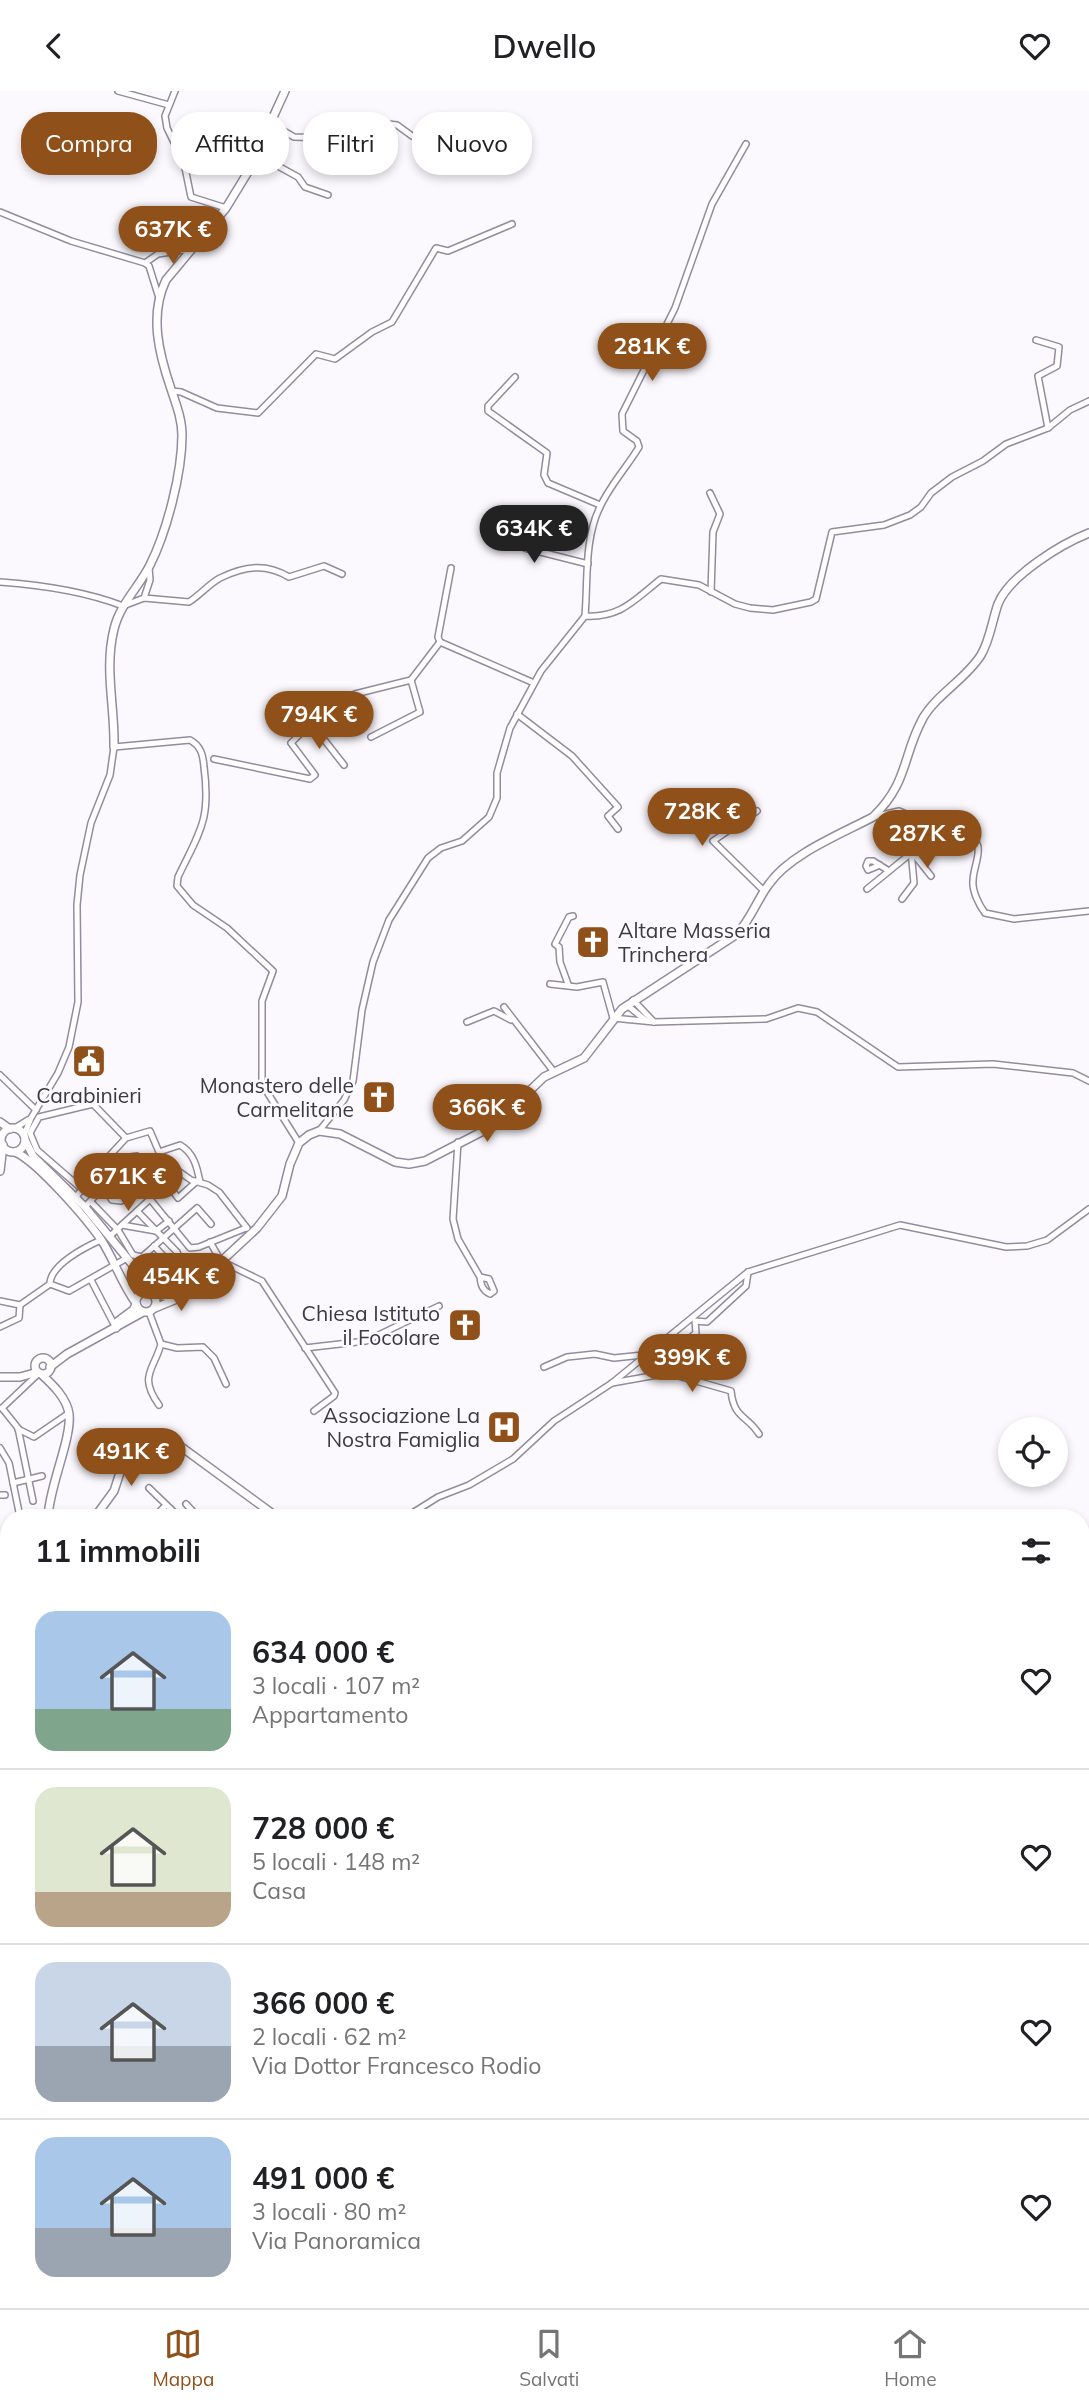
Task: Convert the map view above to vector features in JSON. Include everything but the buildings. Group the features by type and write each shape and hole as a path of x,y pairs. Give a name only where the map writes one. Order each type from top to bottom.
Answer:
{"main road":[{"path":"275,112 285,91"},
{"path":"114,747 109,690 114,627 123,606 156,553 175,487 181,451 180,417 156,328 159,298 166,280 226,208 245,175"},
{"path":"0,1377 50,1368 67,1354 149,1311 184,1296 282,1196 290,1164 299,1143 319,1131 340,1134 380,1157 409,1164 425,1161 493,1126 544,1077 584,1058 613,1018 630,1002 737,934 747,923 764,891 792,861 873,817 894,793 923,718 980,656 999,601 1010,586 1049,555 1089,533"},
{"path":"0,1122 25,1137 33,1156 47,1164 76,1197 88,1205 151,1287 156,1300 149,1311"},
{"path":"0,1170 2,1138 13,1128"},
{"path":"0,1170 14,1152 21,1149 25,1137"},
{"path":"2,1138 14,1152 28,1160 50,1182 101,1240 136,1304 149,1311"},
{"path":"116,1328 117,1322 133,1310 138,1296 144,1292 169,1297 190,1290"},
{"path":"38,1371 40,1359 67,1354"},
{"path":"45,1359 56,1389 69,1413 50,1509"},
{"path":"38,1371 56,1389"},
{"path":"101,1509 114,1491 129,1445 143,1437 164,1438 180,1446 266,1509"}],"street":[{"path":"118,91 169,105"},
{"path":"175,91 164,116 184,163 191,197 226,208"},
{"path":"289,134 294,137 325,138 336,135 360,139 372,122 397,125 412,136"},
{"path":"319,1131 344,1100 353,1081 362,1010 373,962 388,920 428,857 441,848 462,841 489,817 497,799 497,773 510,728 534,683 585,616 588,565 595,518 600,505 639,447 637,441 623,431 622,414 675,308 712,204 746,144"},
{"path":"289,172 298,177 305,187 328,195"},
{"path":"0,212 71,241 145,263 149,266 159,298"},
{"path":"172,391 181,392 217,408 258,413 316,354 335,359 372,332 392,322 436,248 448,251 512,224"},
{"path":"145,263 158,254 191,249"},
{"path":"1036,340 1059,347 1058,366 1038,376 1048,428"},
{"path":"514,377 488,406 488,411 547,453 544,475 548,483 600,505"},
{"path":"585,616 605,617 619,612 661,579 699,585 735,604 762,609 773,610 811,602 816,599 832,532 884,525 910,515 921,507 931,493 952,477 983,461 1006,444 1048,428 1070,410 1089,401"},
{"path":"710,493 720,514 713,532 711,592"},
{"path":"512,521 525,548 588,565"},
{"path":"0,582 60,589 100,597 123,606 144,598 189,602 219,579 254,568 272,567 289,577 324,566 341,574"},
{"path":"144,598 150,580 149,568"},
{"path":"451,568 438,637 440,642 534,683"},
{"path":"355,694 411,680 440,642"},
{"path":"371,737 420,712 411,680"},
{"path":"215,759 310,779 313,777 307,763 291,744 324,710"},
{"path":"517,714 572,755 612,800 618,807 608,816 618,829"},
{"path":"311,723 344,765"},
{"path":"25,1137 31,1118 58,1073 69,1047 79,989 77,905 80,875 91,823 110,775 114,747 190,740 200,749 208,798 206,816 178,877 177,886 193,905 227,928 273,971 262,1001 262,1084 299,1143"},
{"path":"298,776 307,763"},
{"path":"757,811 713,841 764,891"},
{"path":"873,817 904,813 914,862 914,883 902,899"},
{"path":"909,829 963,832 971,836 975,841 979,859 973,883 985,913 1014,919 1089,911"},
{"path":"867,890 910,851"},
{"path":"910,851 931,876"},
{"path":"880,866 889,871"},
{"path":"568,984 560,962 559,947 555,944 569,917 573,916"},
{"path":"550,984 577,987 603,982 613,1018 654,1022 766,1019 805,1008 817,1012 898,1067 993,1064 1073,1073 1089,1081"},
{"path":"642,1007 646,991"},
{"path":"630,1002 645,1020"},
{"path":"630,1002 642,1007 654,1022"},
{"path":"504,1007 511,1020 554,1072"},
{"path":"467,1022 494,1011 511,1020"},
{"path":"0,1075 36,1110"},
{"path":"83,1190 47,1164 30,1138 31,1128 44,1114 93,1104 126,1138"},
{"path":"13,1128 31,1118"},
{"path":"76,1197 126,1138 149,1131 159,1151 180,1145 196,1162 199,1182"},
{"path":"458,1142 453,1219 458,1239 480,1277"},
{"path":"165,1273 145,1255 133,1255 120,1228 88,1205 102,1186 135,1156 153,1172 162,1175 177,1198 199,1182"},
{"path":"110,1236 150,1199 190,1248 248,1231 235,1209 219,1192 191,1180 174,1168 162,1175"},
{"path":"102,1186 112,1201 121,1201 153,1172"},
{"path":"133,1265 197,1208 211,1224"},
{"path":"419,1509 507,1463 554,1421 612,1383 748,1272 900,1225 1006,1247 1027,1246 1047,1240 1089,1209"},
{"path":"137,1211 179,1257 173,1262 168,1261 154,1246"},
{"path":"120,1228 156,1231 169,1221"},
{"path":"0,1301 20,1305 50,1284 52,1275 71,1256 101,1240"},
{"path":"210,1242 221,1261 262,1281 335,1395 314,1411"},
{"path":"50,1284 69,1291 127,1258"},
{"path":"667,1348 691,1338 696,1333 695,1321 708,1322 746,1286 748,1272"},
{"path":"91,1280 116,1328"},
{"path":"0,1327 19,1318 20,1305"},
{"path":"305,1348 366,1341 439,1306"},
{"path":"149,1311 161,1344 148,1372 153,1397 159,1405"},
{"path":"161,1344 177,1348 203,1347 214,1358 226,1384"},
{"path":"544,1367 567,1357 595,1354 614,1358 645,1355"},
{"path":"38,1371 1,1409 18,1429 34,1437 69,1413"},
{"path":"612,1383 668,1373 731,1391 733,1405 740,1417 754,1425 760,1434"},
{"path":"18,1429 33,1501"},
{"path":"0,1448 9,1463 18,1509"},
{"path":"13,1483 42,1476"},
{"path":"149,1488 170,1509"},
{"path":"186,1504 191,1509"},
{"path":"162,1509 166,1505"}],"place":[{"name":"Altare Masseria Trinchera","path":"593,942"},
{"name":"Carabinieri","path":"89,1061"},
{"name":"Monastero delle Carmelitane","path":"379,1097"},
{"name":"Chiesa Istituto il Focolare","path":"465,1325"},
{"name":"Associazione La Nostra Famiglia","path":"504,1427"}]}
